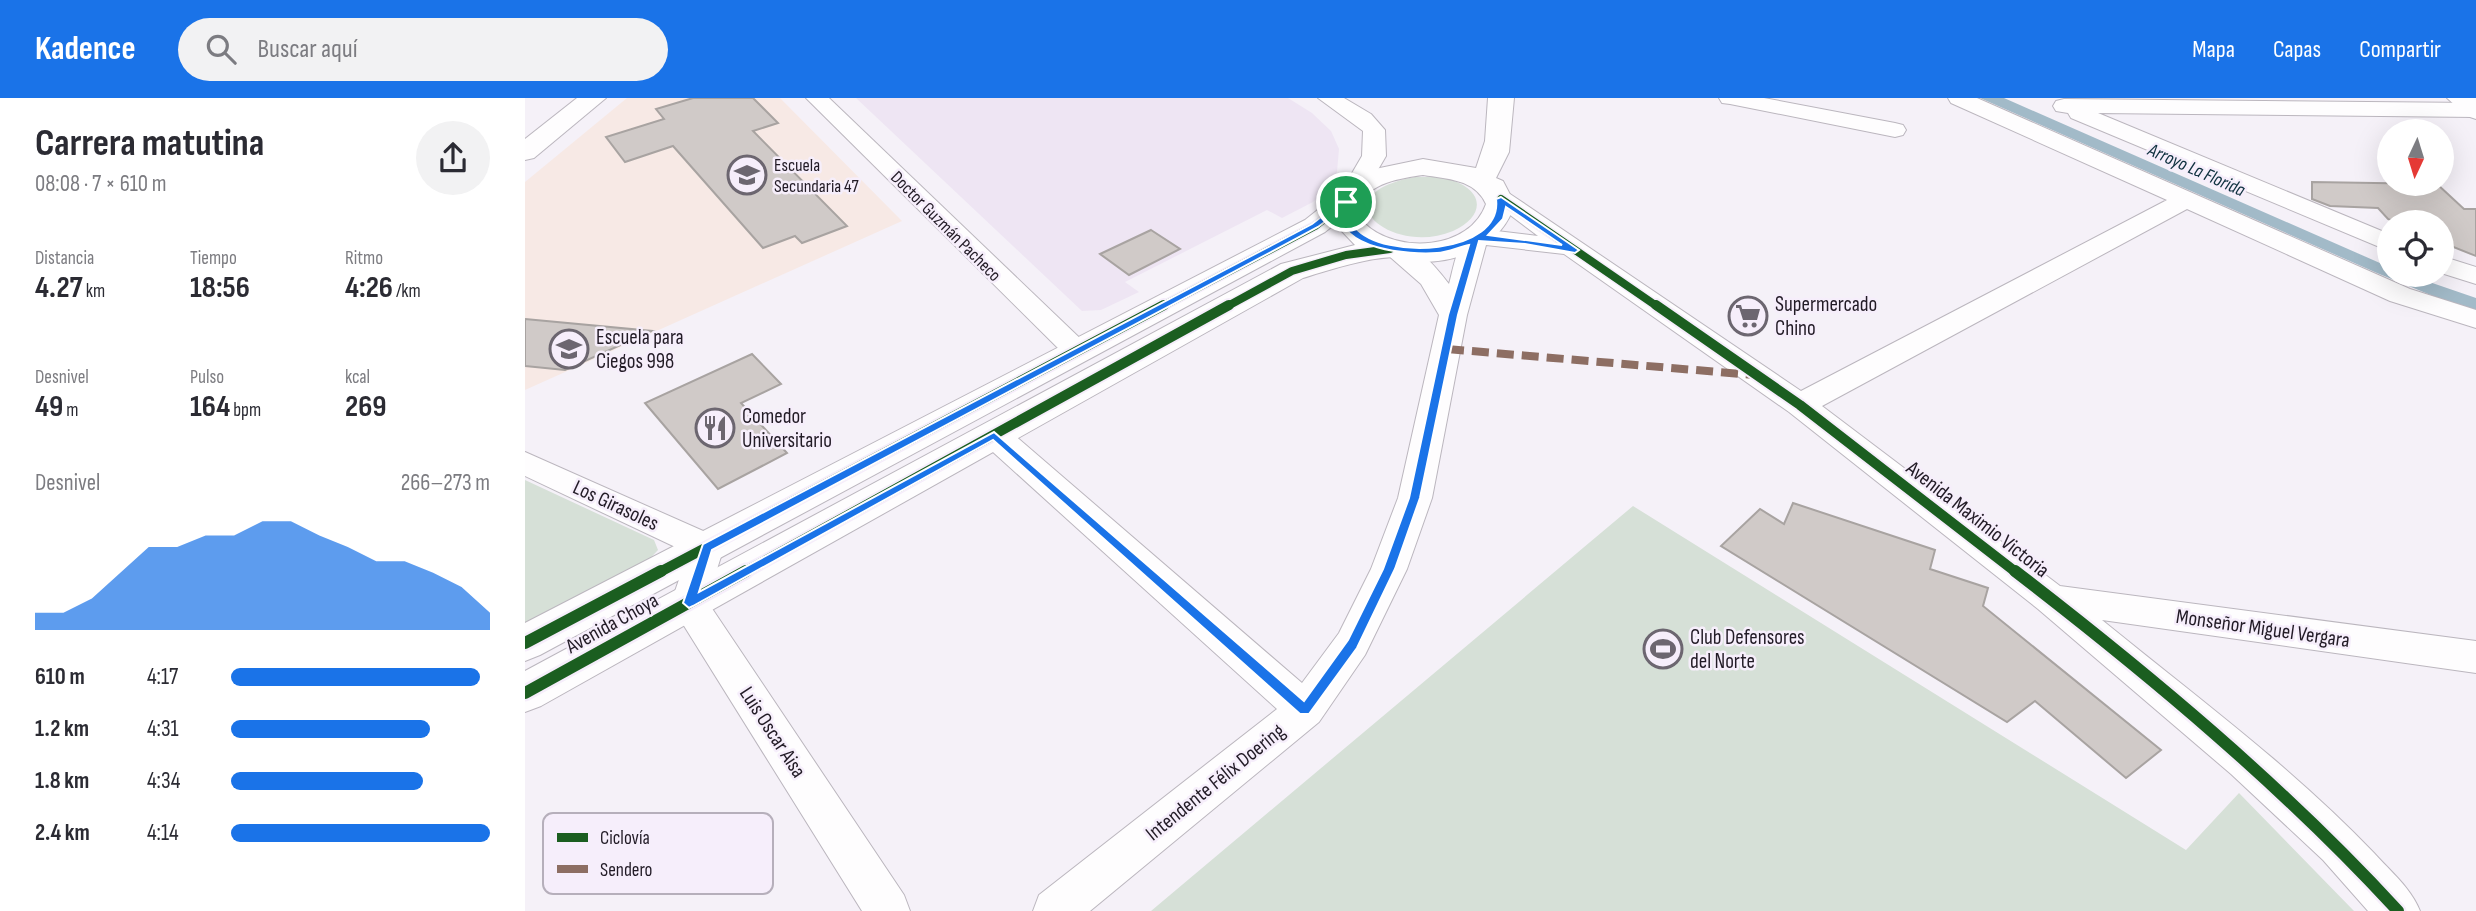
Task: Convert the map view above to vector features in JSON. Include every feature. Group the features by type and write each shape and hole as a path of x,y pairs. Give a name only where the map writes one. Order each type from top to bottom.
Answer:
{"main road":[{"path":"525,152 593,98"},
{"path":"1350,197 1345,216 1352,229 1368,241 1394,249 1438,251 1477,239 1492,229 1502,209 1491,189 1489,171 1496,155 1501,98"},
{"name":"Avenida Choya","path":"525,643 1315,226 1374,178 1402,169 1444,168 1491,189"},
{"name":"Avenida Choya","path":"525,693 1292,271 1346,255 1394,249"}],"street":[{"name":"Doctor Guzmán Pacheco","path":"817,98 1077,351"},
{"path":"1329,98 1363,119 1374,130 1374,156 1350,197"},
{"path":"1730,98 1895,130"},
{"path":"1959,98 2399,295 2476,319"},
{"path":"2054,102 2472,107"},
{"path":"2054,102 2377,238"},
{"name":"Avenida Maximio Victoria","path":"1491,189 1800,405 2051,599 2245,761 2338,846 2398,911"},
{"path":"1800,405 2186,200"},
{"name":"Avenida Maximio Victoria","path":"1477,239 1575,250"},
{"name":"Intendente Félix Doering","path":"1055,911 1305,710 1352,644 1389,569 1415,498 1453,315 1477,239"},
{"path":"1394,249 1414,261 1436,283 1453,315"},
{"path":"2454,268 2476,276"},
{"path":"994,435 1305,710"},
{"name":"Los Girasoles","path":"525,463 707,547"},
{"path":"689,603 707,547"},
{"name":"Monseñor Miguel Vergara","path":"2051,599 2476,657"},
{"name":"Luis Oscar Aisa","path":"689,603 888,911"}],"shaded area":[{"path":"627,98 780,98 902,221 525,390 525,182"},
{"path":"856,98 1288,98 1312,113 1331,131 1339,149 1337,172 1327,189 1313,202 1282,218 1267,210 1125,282 1139,292 1101,310 1082,311"},
{"path":"1415,177 1452,180 1471,191 1477,205 1471,219 1453,231 1430,237 1408,236 1388,230 1374,220 1368,209 1371,197 1386,186"},
{"path":"525,480 654,540 658,550 642,567 525,628"},
{"name":"Club Defensores del Norte","path":"1633,506 2186,850 2239,793 2354,911 1151,911"}],"water":[{"path":"1980,98 2004,98 2377,262 2377,273"},
{"path":"2411,287 2444,287 2476,298 2476,310"}],"building":[{"name":"Escuela Secundaria 47","path":"693,98 753,98 778,123 753,131 847,226 802,243 795,236 763,248 673,146 625,162 606,137 664,119 656,109"},
{"path":"2312,182 2377,183 2377,196 2450,196 2464,209 2476,209 2476,256 2454,247 2454,210 2380,210 2330,206 2312,199"},
{"path":"1151,230 1180,249 1129,275 1100,254"},
{"name":"Escuela para Ciegos 998","path":"525,319 652,331 565,370 525,366"},
{"name":"Comedor Universitario","path":"752,354 781,384 741,403 787,453 718,489 645,403"},
{"path":"1793,503 1935,550 1930,569 1988,588 1983,606 2161,750 2126,778 2035,701 2007,722 1721,546 1760,509 1784,524"}],"marked path":[{"path":"1447,349 1754,375"}],"cycle path":[{"path":"1501,199 1800,405 2051,599 2245,761 2338,846 2398,911"},
{"path":"525,643 1315,226 1346,202"},
{"path":"525,693 1292,271 1346,255 1390,249"}],"place":[{"name":"Escuela Secundaria 47","path":"747,175"},
{"name":"Supermercado Chino","path":"1748,316"},
{"name":"Escuela para Ciegos 998","path":"569,349"},
{"name":"Comedor Universitario","path":"715,428"},
{"name":"Club Defensores del Norte","path":"1663,649"}],"route":[{"path":"1346,202 1315,226 707,547 689,603 994,435 1305,710 1352,644 1389,569 1415,498 1453,315 1475,240 1480,237 1575,250 1501,199 1499,219 1492,229 1475,240 1438,251 1390,249 1368,241 1352,229 1345,216 1346,202"}],"water label":[{"name":"Arroyo La Florida","path":"2197,169"}]}
